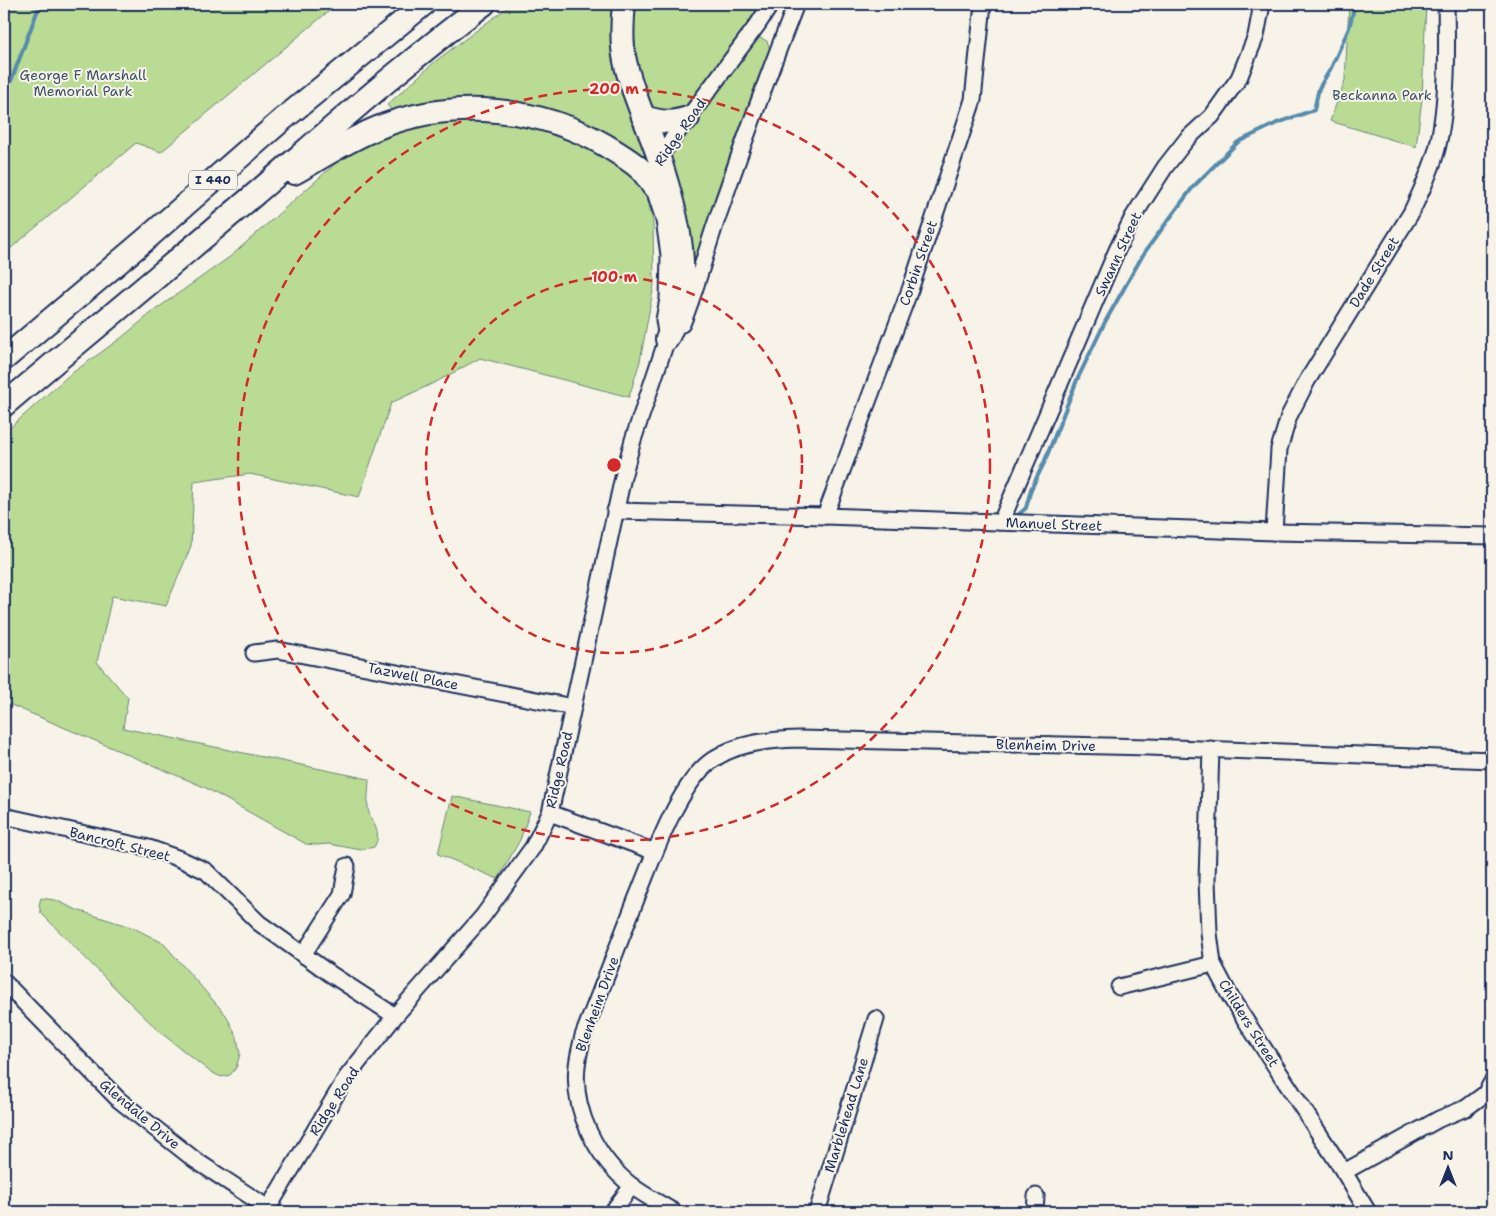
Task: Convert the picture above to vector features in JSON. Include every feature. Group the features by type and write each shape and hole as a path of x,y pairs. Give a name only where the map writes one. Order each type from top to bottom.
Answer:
{"highway":[{"name":"I 440","path":"4,358 145,240 282,120 424,4"},
{"name":"I 440","path":"4,405 352,110 450,29 484,4"},
{"path":"624,4 622,42 625,60 643,117 659,157 675,213 682,258 683,274 680,298 674,324 666,338"},
{"path":"254,195 361,135 386,125 428,114 470,109 536,117 579,132 620,154 640,169 654,186"},
{"path":"643,117 664,123 674,123 688,118"}],"street":[{"name":"Ridge Road","path":"267,1210 346,1078 395,1016 483,916 533,847 550,813 615,511 633,440 666,338 664,320 668,299 669,256 664,220 654,186 653,170 659,157 771,4"},
{"name":"Ridge Road","path":"666,338 682,326 694,295 708,246 732,176 796,4"},
{"name":"Corbin Street","path":"825,516 911,287 973,100 983,4"},
{"name":"Swann Street","path":"1000,522 1133,217 1165,167 1187,139 1212,116 1239,78 1256,36 1262,4"},
{"name":"Dade Street","path":"1274,532 1279,448 1289,416 1307,381 1411,213 1424,186 1436,149 1443,116 1446,4"},
{"path":"758,24 783,36"},
{"name":"Manuel Street","path":"615,511 825,516 1274,532 1492,536"},
{"name":"Tazwell Place","path":"254,654 278,650 573,707"},
{"name":"Blenheim Drive","path":"674,1212 632,1186 603,1156 584,1123 577,1094 576,1066 583,1036 655,852 683,793 706,765 726,753 749,744 771,740 799,740 1211,749 1492,760"},
{"name":"Childers Street","path":"1211,749 1207,880 1209,933 1214,964 1231,998 1368,1212"},
{"path":"550,813 655,852"},
{"name":"Bancroft Street","path":"4,816 149,848 206,870 259,923 303,955 395,1016"},
{"path":"303,955 342,894 347,866"},
{"path":"1119,987 1214,964"},
{"name":"Glendale Drive","path":"4,982 119,1100 195,1160 267,1210"},
{"name":"Marblehead Lane","path":"817,1212 876,1018"},
{"path":"1344,1172 1439,1119 1466,1108 1485,1094 1492,1082"},
{"path":"612,1212 632,1186"},
{"path":"1035,1212 1036,1196"}],"green space":[{"name":"George F Marshall Memorial Park","path":"4,4 337,4 161,152 136,143 4,254"},
{"path":"512,4 615,4 651,156 640,162 583,127 394,113 387,105 437,60"},
{"path":"630,4 763,4 710,77 681,110 667,112 651,108 636,77"},
{"name":"Beckanna Park","path":"1349,4 1426,4 1422,99 1416,147 1330,121 1345,80"},
{"path":"758,37 767,41 771,52 694,270 686,268 665,157 752,39"},
{"path":"463,118 542,127 628,167 645,188 653,222 654,285 640,361 629,397 480,358 438,381 391,403 359,497 250,474 194,482 191,546 166,606 112,596 97,662 128,698 123,728 369,779 368,808 378,836 374,847 361,850 329,844 306,844 204,787 4,702 4,433 68,376 121,338 155,310 231,256 336,163 371,143 416,126"},
{"path":"452,796 530,812 520,840 498,879 438,854"},
{"path":"41,898 55,900 77,910 134,928 163,943 226,1015 237,1037 240,1054 236,1068 230,1075 221,1077 209,1071 160,1032 41,913 39,905"}],"waterway":[{"path":"4,89 11,81 40,4"},
{"path":"1019,514 1026,508 1031,489 1044,463 1077,380 1105,322 1144,253 1193,187 1238,142 1277,123 1314,110 1319,88 1331,68 1349,28 1355,4"}]}
